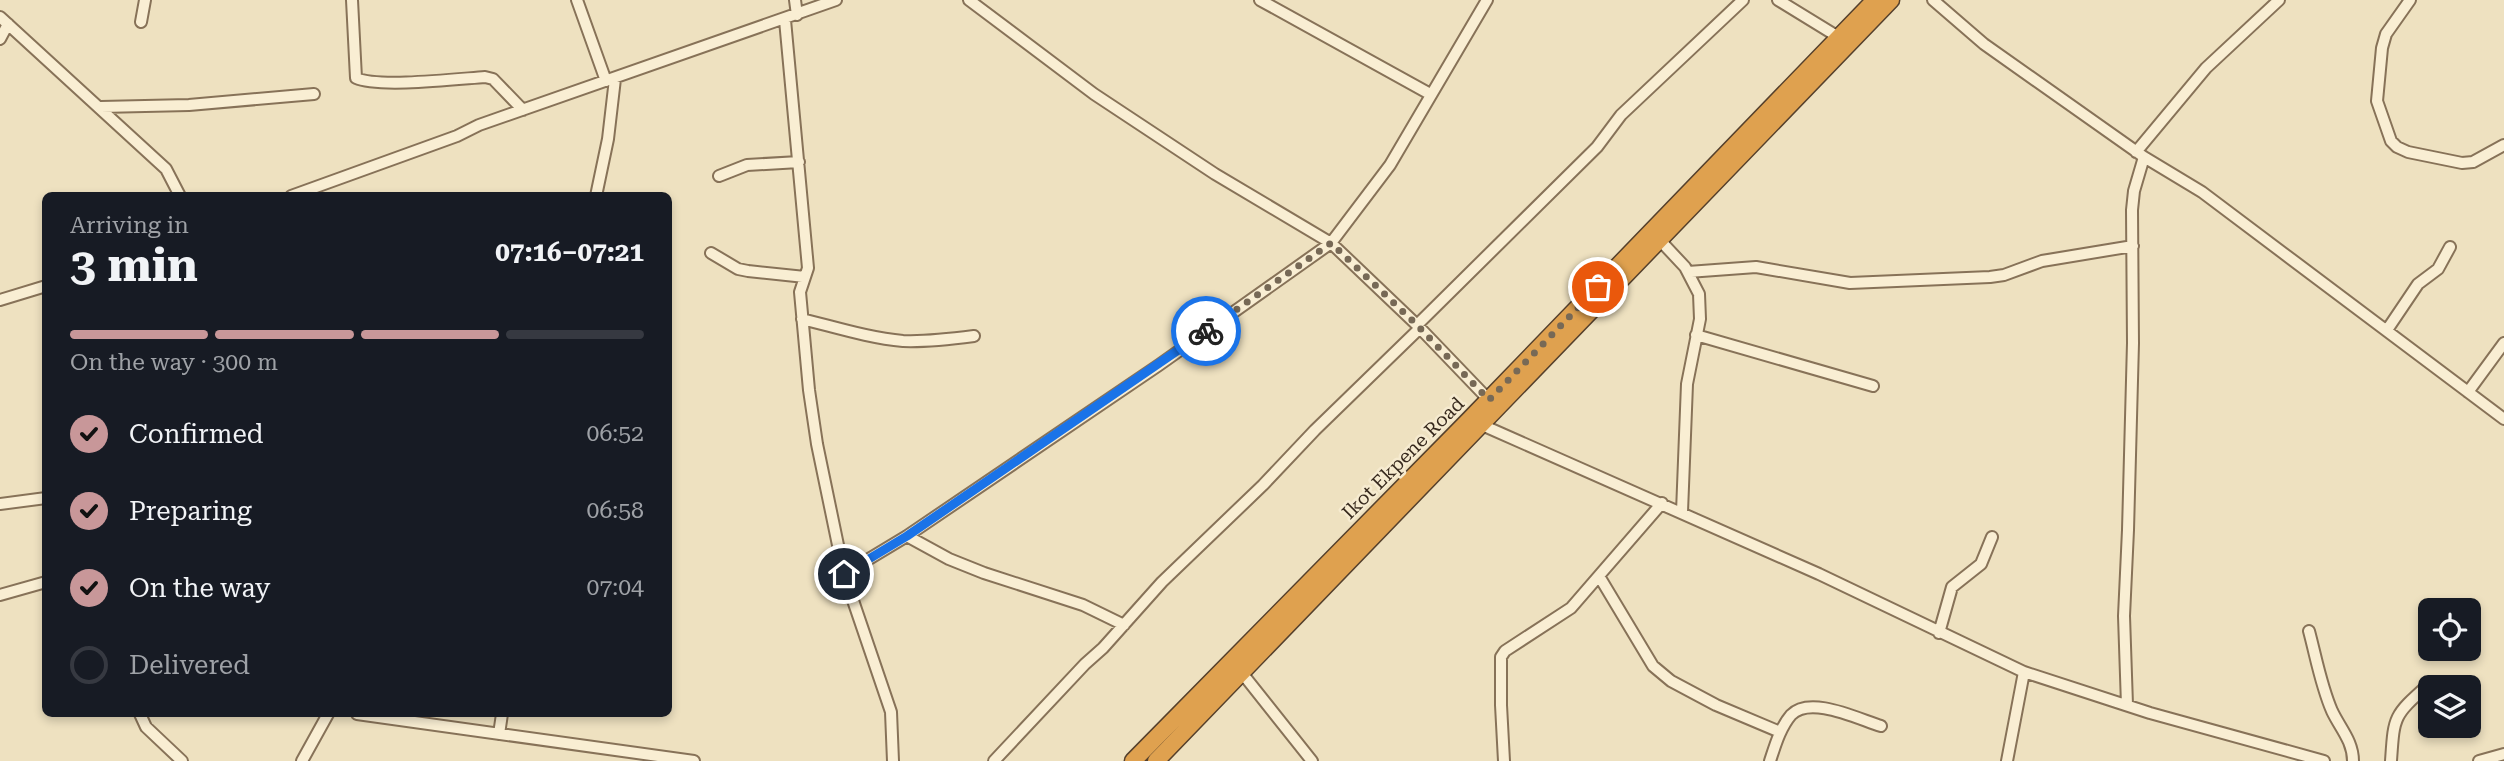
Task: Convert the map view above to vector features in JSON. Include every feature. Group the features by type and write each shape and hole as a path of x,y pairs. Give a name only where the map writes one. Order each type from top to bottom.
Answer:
{"highway":[{"name":"Ikot Ekpene Road","path":"1156,761 1482,425 1875,0"},
{"name":"Ikot Ekpene Road","path":"1133,761 1489,400 1891,0"}],"street":[{"path":"141,22 145,0"},
{"path":"352,0 356,78 385,82 485,77 493,79 523,110"},
{"path":"577,0 610,80 608,139 597,192"},
{"path":"794,0 797,15"},
{"path":"302,192 457,136 479,125 836,0"},
{"path":"969,0 1094,94 1215,174 1331,243 1418,326 1489,400"},
{"path":"1260,0 1430,94"},
{"path":"844,574 907,536 1159,365 1331,243 1378,182 1487,0"},
{"path":"994,761 1162,582 1264,485 1315,430 1597,147 1621,115 1743,0"},
{"path":"1778,0 1840,38"},
{"path":"1933,0 1984,44 2140,155 2202,192 2504,419"},
{"path":"2127,705 2124,616 2130,489 2134,191 2140,155 2206,68 2279,0"},
{"path":"2410,0 2386,34 2377,91 2377,101 2391,141 2408,152 2462,163 2473,162 2504,145"},
{"path":"785,20 808,268 800,292 809,390 817,444 844,574 891,712 893,761"},
{"path":"0,39 4,21 166,169 178,192"},
{"path":"101,107 189,105 314,94"},
{"path":"719,176 747,165 799,162"},
{"path":"1655,236 1688,272 1699,294 1700,319 1687,384 1682,512"},
{"path":"1688,272 1756,267 1850,283 1977,277 2004,275 2042,261 2133,246"},
{"path":"2387,330 2418,284 2438,269 2450,247"},
{"path":"711,253 738,269 805,277"},
{"path":"0,300 42,287"},
{"path":"802,319 894,340 930,341 974,336"},
{"path":"1696,335 1873,386"},
{"path":"2468,392 2504,343"},
{"path":"1482,425 1819,574 2024,672 2289,757 2324,761"},
{"path":"0,504 42,499"},
{"path":"1504,761 1501,657 1505,651 1571,608 1662,503"},
{"path":"907,536 973,569 1083,605 1124,625"},
{"path":"1939,633 1952,587 1980,564 1993,537"},
{"path":"1599,576 1653,666 1662,674 1716,705 1780,732"},
{"path":"0,595 42,583"},
{"path":"2309,631 2332,710 2349,740 2353,761"},
{"path":"2007,761 2024,672"},
{"path":"1242,673 1312,761"},
{"path":"2391,761 2393,728 2397,716 2418,695"},
{"path":"1770,761 1780,732 1792,714 1803,708 1815,706 1881,726"},
{"path":"141,717 146,727 182,761"},
{"path":"302,761 326,717"},
{"path":"378,717 694,761"},
{"path":"499,734 502,717"},
{"path":"2479,761 2504,754"}],"way so far":[{"path":"1206,331 1331,243 1346,254 1489,400 1598,287"}],"route":[{"path":"844,574 907,536 1206,331"}]}
